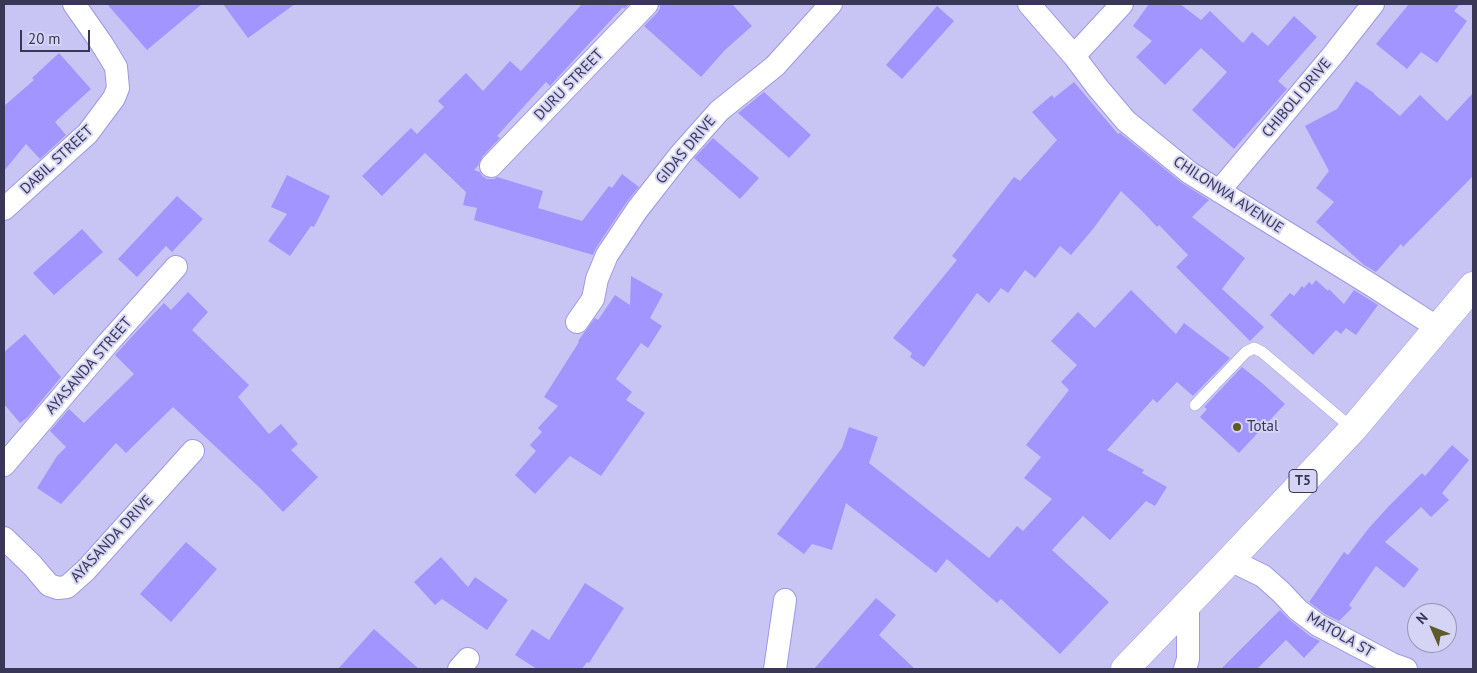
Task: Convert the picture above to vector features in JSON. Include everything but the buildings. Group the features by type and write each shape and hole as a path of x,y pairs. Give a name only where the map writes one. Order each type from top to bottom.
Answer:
{"highway":[{"name":"T5","path":"1125,669 1353,429 1473,286"}],"street":[{"name":"DABIL STREET","path":"4,209 88,133 114,98 118,88 116,67 74,4"},
{"name":"DURU STREET","path":"491,166 648,4"},
{"name":"GIDAS DRIVE","path":"577,322 593,299 597,279 607,254 637,210 680,155 719,111 775,66 831,4"},
{"name":"CHILONWA AVENUE","path":"1029,4 1126,121 1190,173 1438,328"},
{"path":"1074,56 1122,4"},
{"name":"CHIBOLI DRIVE","path":"1220,191 1333,56 1373,4"},
{"name":"AYASANDA STREET","path":"4,465 108,343 176,268"},
{"name":"AYASANDA DRIVE","path":"4,538 49,585 58,588 67,587 86,570 193,451"},
{"name":"MATOLA ST","path":"1230,560 1263,576 1298,610 1318,625 1392,664 1406,669"},
{"path":"775,669 786,600"},
{"path":"1185,669 1188,659 1188,603"}],"lane":[{"path":"1195,405 1246,352 1254,348 1262,352 1353,429"}],"place":[{"name":"Total","path":"1237,427"}]}
